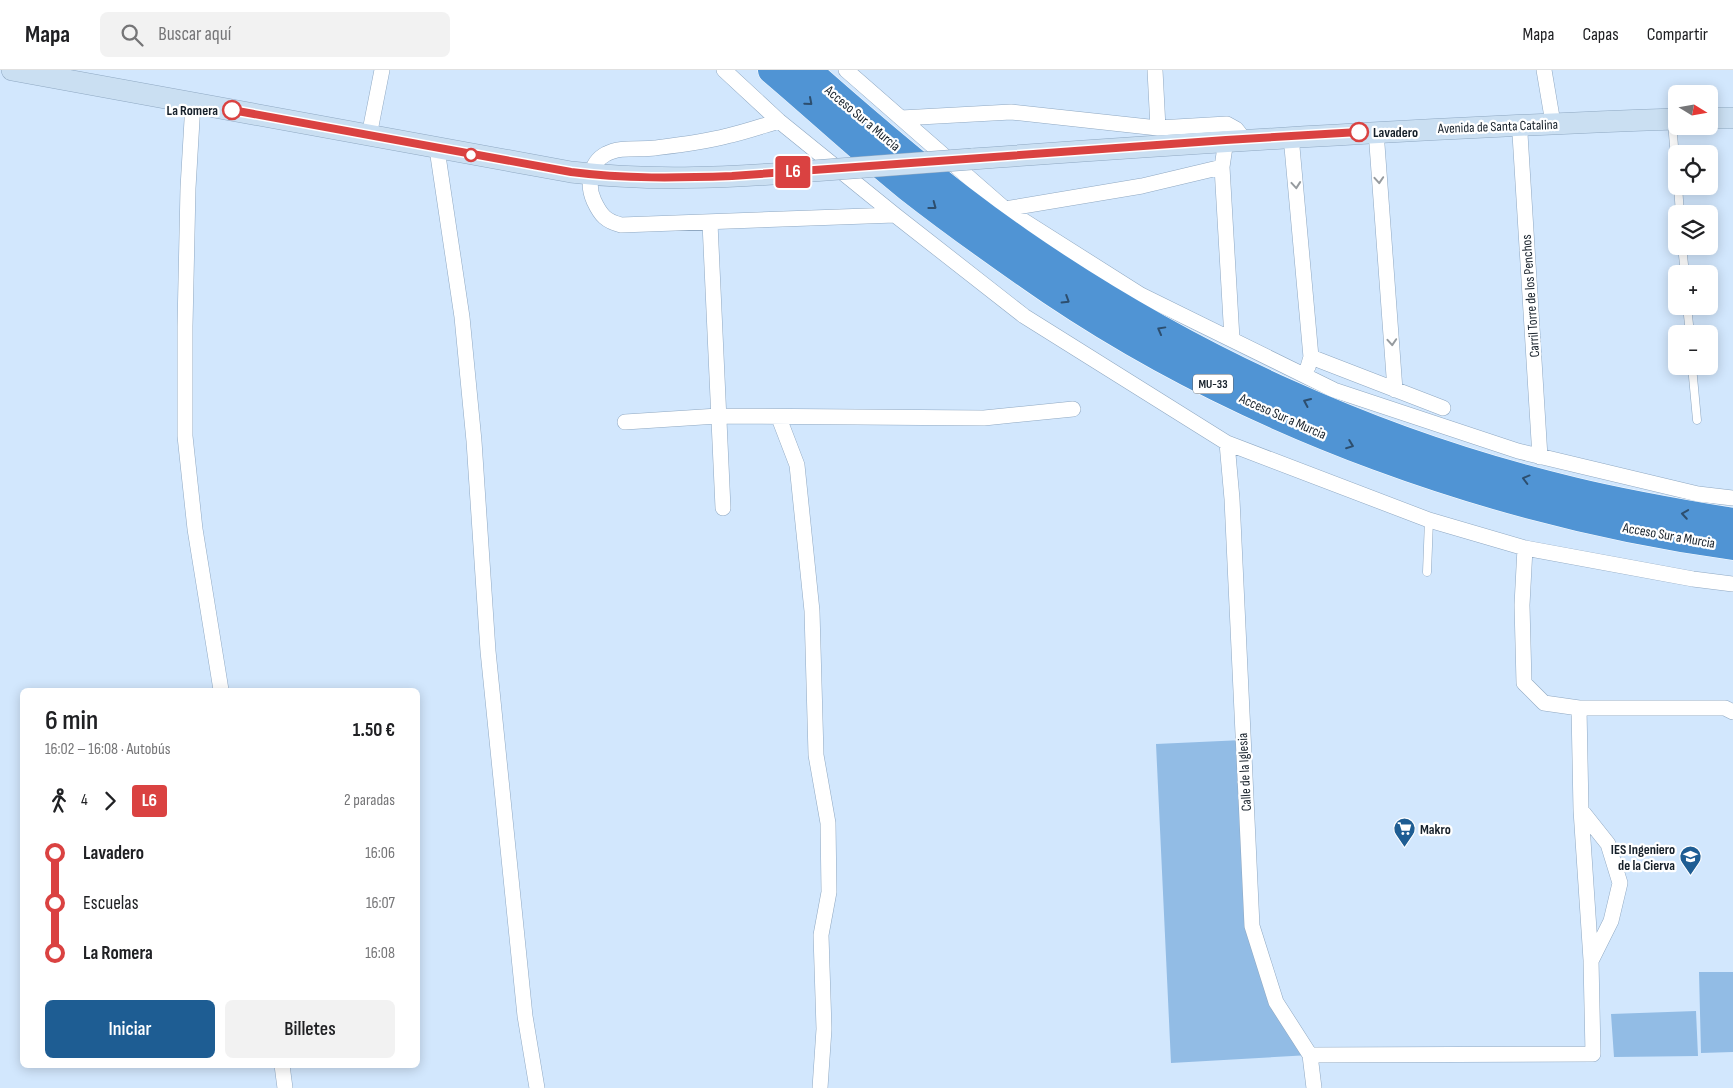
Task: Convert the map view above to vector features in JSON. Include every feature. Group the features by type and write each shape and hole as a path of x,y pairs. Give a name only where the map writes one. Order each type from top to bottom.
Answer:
{"highway":[{"name":"Acceso Sur a Murcia","path":"772,70 910,188 1006,260 1052,292 1115,331 1228,392 1330,438 1478,490 1542,508 1620,526 1733,546"},
{"name":"Acceso Sur a Murcia","path":"807,70 876,130 980,213 1020,242 1143,320 1241,371 1362,424 1452,457 1564,489 1733,522"}],"main road":[{"name":"Avenida de Santa Catalina","path":"12,70 437,149 590,175 664,178 799,172 1376,131 1668,120"},
{"path":"1718,118 1733,118"}],"street":[{"path":"370,136 382,70"},
{"path":"724,70 779,121 1024,316 1227,443 1430,520 1525,548 1693,579 1733,584"},
{"path":"846,70 1005,209 1141,295 1304,376 1364,401 1540,457 1698,494 1733,498"},
{"path":"1155,70 1158,128"},
{"path":"1544,70 1553,123"},
{"path":"193,103 188,188 186,436 195,529 221,688"},
{"path":"901,118 1011,112 1158,128 1227,124 1236,129 1235,140 1222,167 1232,339"},
{"path":"779,121 726,137 653,148 614,150 605,154 597,162 590,175 591,195 598,210 609,222 621,225 642,226 895,215"},
{"path":"1376,131 1395,390"},
{"name":"Carril Torre de los Penchos","path":"1520,134 1540,457"},
{"path":"1291,136 1311,357 1304,376"},
{"path":"437,149 462,316 474,441 488,651 525,1016 537,1088"},
{"path":"1005,209 1142,186 1222,167"},
{"path":"710,223 723,508"},
{"path":"1311,357 1443,408"},
{"path":"1364,401 1371,380"},
{"path":"626,422 718,416 778,418 984,418 1073,409"},
{"path":"778,418 797,465 812,611 816,755 828,823 829,892 820,934 824,1028 820,1088"},
{"name":"Calle de la Iglesia","path":"1227,443 1232,509 1252,926 1276,1002 1310,1055 1314,1088"},
{"path":"1525,548 1522,605 1524,683 1544,703 1579,708 1725,708 1733,712"},
{"path":"1310,1055 1593,1054 1591,960 1581,810 1579,708"},
{"path":"1581,810 1608,844 1620,882 1611,920 1591,960"},
{"path":"282,1068 285,1088"}],"lane":[{"path":"1693,375 1696,420"},
{"path":"1427,572 1430,520"}],"shaded area":[{"path":"1243,740 1252,926 1276,1002 1310,1055 1171,1063 1156,744"},
{"path":"1699,972 1733,972 1733,1052 1701,1053"},
{"path":"1696,1011 1698,1056 1614,1057 1611,1014"}],"bus line":[{"name":"L6","path":"232,110 571,172 609,176 664,178 732,176 1359,132"}],"place":[{"name":"La Romera","path":"232,110"},
{"name":"Lavadero","path":"1359,132"},
{"name":"Makro","path":"1404,848"},
{"name":"IES Ingeniero de la Cierva","path":"1691,876"}]}
